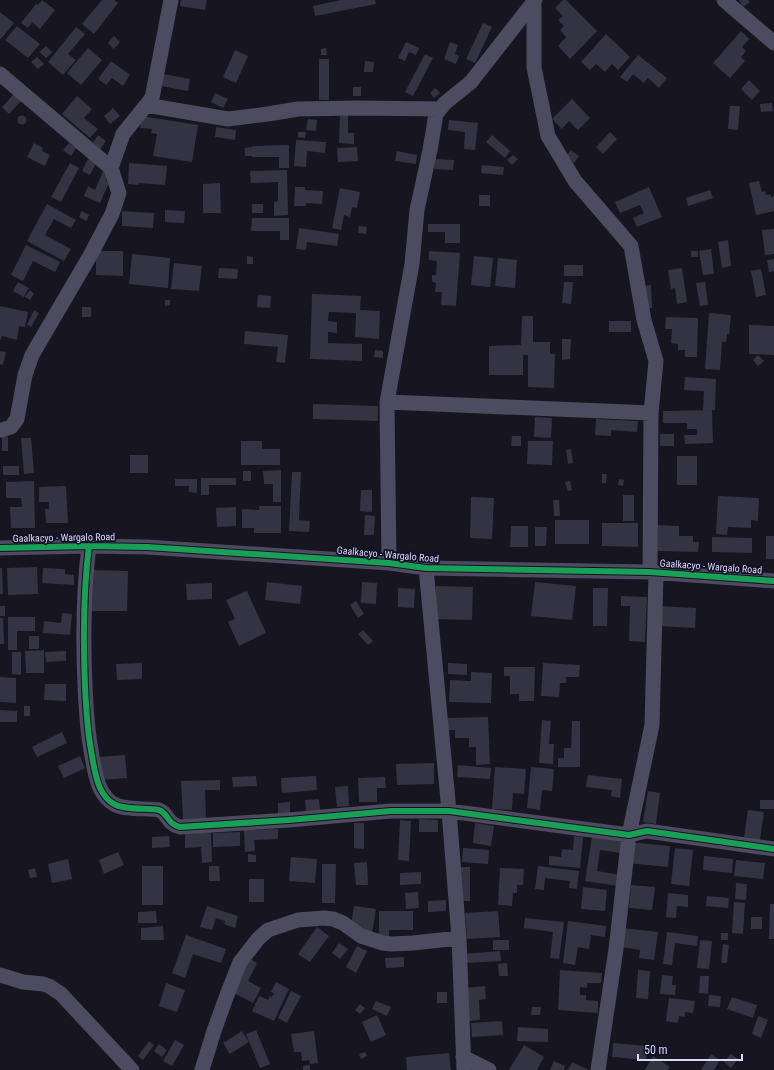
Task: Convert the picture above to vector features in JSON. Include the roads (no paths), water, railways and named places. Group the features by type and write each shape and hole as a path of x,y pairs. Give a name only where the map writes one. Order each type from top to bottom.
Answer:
{"street":[{"path":"111,168 123,134 152,98 171,0"},
{"path":"724,0 774,43"},
{"path":"389,562 387,402 412,264 417,210 436,114 445,103 471,82 534,1"},
{"path":"534,1 534,67 548,136 575,181 631,246 644,320 656,361 651,413 653,572 652,725 629,834 616,949 598,1070"},
{"path":"0,74 111,168 119,193 112,214 91,254 32,355 24,375 17,419 11,427 0,430"},
{"path":"146,105 228,119 298,109 440,109"},
{"path":"387,402 651,413"},
{"path":"89,546 84,647 89,738 94,768 100,788 107,799 115,805 128,808 159,810 163,812 170,822 180,827 289,820 391,811 449,811 629,834 647,831 774,849"},
{"name":"Gaalkacyo - Wargalo Road","path":"0,548 89,546 147,547 389,562 426,568 653,572 774,581"},
{"path":"426,568 449,811 459,938 464,1064 489,1070"},
{"path":"202,1070 214,1031 240,962 258,939 268,930 298,920 324,918 334,919 343,923 361,936 383,944 413,943 459,938"},
{"path":"0,975 23,982 49,986 60,994 132,1070"}]}
